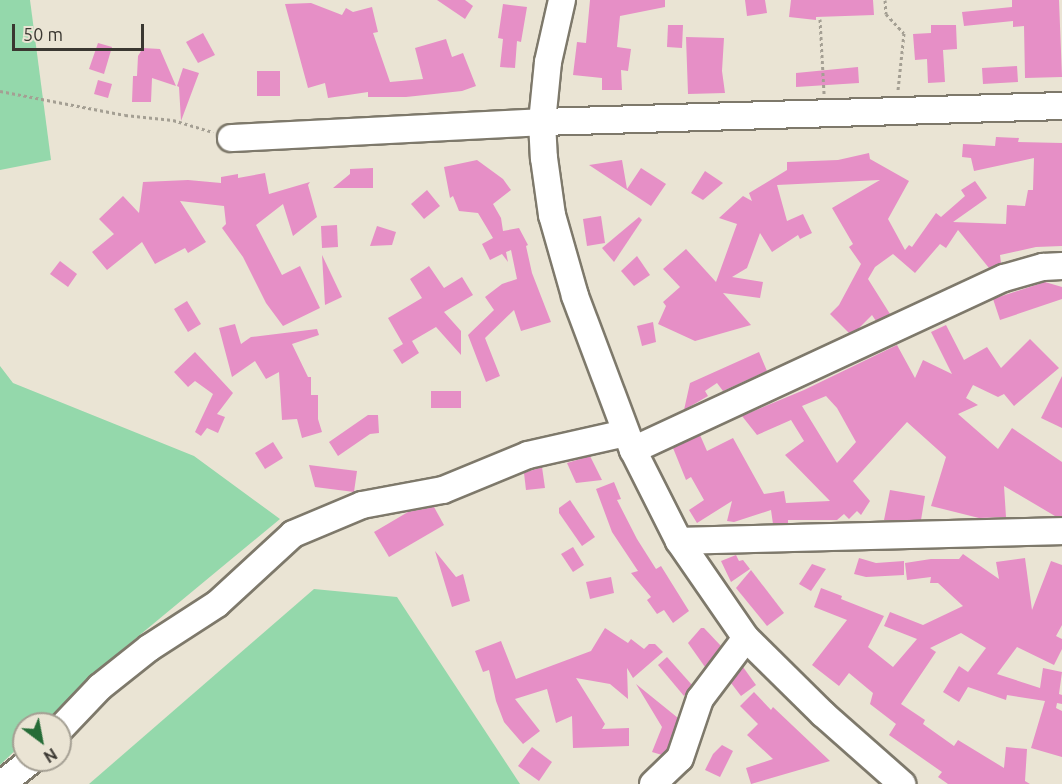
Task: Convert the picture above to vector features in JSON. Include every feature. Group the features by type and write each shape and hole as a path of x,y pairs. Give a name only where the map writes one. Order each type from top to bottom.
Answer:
{"street":[{"path":"562,0 548,62 542,122 544,158 552,215 575,296 629,441 679,541 746,638 823,714 902,784"},
{"path":"231,138 542,122 1062,106"},
{"path":"72,716 100,687 149,648 217,604 293,534 362,505 443,490 528,455 629,441 1004,278 1042,267 1062,266"},
{"path":"679,541 1062,531"},
{"path":"654,784 680,758 700,699 746,638"},
{"path":"2,784 17,772"}],"path":[{"path":"885,0 886,14 904,33 894,111"},
{"path":"820,19 826,113"},
{"path":"0,91 125,115 173,120 231,138"}],"green space":[{"path":"0,0 30,0 51,160 0,170"},
{"path":"0,366 13,383 194,456 280,519 112,658 56,712 12,712 12,754 0,765"},
{"path":"314,589 397,597 520,784 89,784"}],"building":[{"path":"437,0 465,0 473,6 465,19"},
{"path":"590,0 665,0 665,7 620,16 617,47 631,49 628,71 621,70 622,90 602,90 602,78 573,75 577,42 586,43"},
{"path":"745,0 765,0 767,13 747,16"},
{"path":"791,0 873,0 874,15 816,17 816,20 789,17"},
{"path":"1012,0 1059,0 1062,77 1025,78 1024,26 1013,27 1013,21 964,26 962,12 1012,7"},
{"path":"311,3 342,15 346,8 353,12 372,7 378,32 373,33 390,82 423,79 415,48 446,39 452,57 463,53 476,86 462,91 406,97 368,97 368,92 328,98 325,83 308,88 285,4"},
{"path":"503,4 527,7 521,42 517,41 515,68 500,67 503,39 498,38"},
{"path":"668,25 683,25 682,48 667,47"},
{"path":"931,25 956,25 957,49 943,50 945,82 928,83 927,59 915,60 913,34 931,33"},
{"path":"203,33 215,55 198,63 186,42"},
{"path":"686,37 724,38 722,71 725,93 688,94"},
{"path":"98,43 112,47 104,74 89,69"},
{"path":"143,48 160,49 176,86 152,78 151,102 132,102 133,76 137,76 138,56"},
{"path":"1017,66 1018,82 983,84 982,68"},
{"path":"858,67 859,83 796,87 796,73"},
{"path":"183,68 199,73 181,121 179,87 177,86"},
{"path":"257,71 280,71 280,96 257,96"},
{"path":"98,80 112,84 108,98 94,94"},
{"path":"996,137 1019,138 1018,142 1062,143 1062,246 1036,247 1000,255 1001,263 989,268 958,230 946,248 940,244 915,273 893,254 875,267 868,279 890,314 876,321 872,315 858,329 849,333 830,314 839,305 861,264 849,247 853,244 832,208 880,180 777,185 787,221 803,214 812,233 800,239 798,235 772,252 760,233 747,268 732,277 763,282 760,298 723,293 751,325 695,341 658,324 666,306 663,302 680,287 663,269 686,249 716,282 737,224 719,218 743,196 752,201 749,193 787,170 787,162 838,160 869,153 870,159 909,181 888,219 905,250 909,245 912,247 936,213 941,217 965,196 961,190 975,181 987,198 953,222 1006,224 1007,205 1025,206 1028,190 1033,190 1034,158 974,171 971,158 962,157 963,144 995,146"},
{"path":"477,160 503,179 511,190 493,204 501,218 503,231 519,228 528,245 526,246 532,273 551,322 521,331 514,310 485,338 500,376 486,382 468,335 494,310 485,297 502,284 517,279 511,250 506,252 508,262 502,254 490,260 482,244 493,238 478,213 459,211 453,196 450,198 444,167"},
{"path":"622,160 627,189 641,168 666,184 651,206 589,165"},
{"path":"373,168 373,188 333,188 350,174 350,169"},
{"path":"705,171 723,183 703,200 691,193"},
{"path":"265,173 269,194 310,182 308,185 317,217 293,236 283,204 256,225 282,275 300,266 320,308 283,326 266,303 243,257 222,228 226,224 224,206 180,201 206,242 188,253 185,248 155,264 142,242 107,270 92,252 114,234 99,219 123,196 139,213 143,182 188,180 221,183 221,177 238,174 238,178"},
{"path":"427,190 440,206 424,219 411,204"},
{"path":"601,216 605,243 587,246 583,219"},
{"path":"639,217 642,220 614,262 602,248"},
{"path":"337,225 338,247 322,248 321,226"},
{"path":"377,226 396,232 392,245 370,246"},
{"path":"322,255 342,297 325,305"},
{"path":"637,256 650,275 634,286 621,271"},
{"path":"60,261 77,274 68,287 50,274"},
{"path":"429,266 444,288 462,277 473,295 444,312 461,331 461,355 436,327 412,341 419,353 402,364 393,350 403,344 388,318 422,298 410,279"},
{"path":"1045,282 1062,287 1062,299 1000,320 993,299"},
{"path":"187,301 201,324 188,332 174,309"},
{"path":"653,322 656,342 642,346 637,326"},
{"path":"235,324 241,344 251,337 317,329 319,335 292,344 308,377 311,377 311,395 318,395 318,419 322,432 302,438 297,419 282,420 279,372 266,379 255,361 232,377 219,328"},
{"path":"946,325 964,360 987,347 1001,368 1030,339 1059,368 1014,406 1004,394 998,397 973,385 966,398 978,405 958,414 998,449 1012,428 1062,462 1062,516 1055,516 1004,486 1006,517 979,518 931,506 946,457 907,422 853,481 870,501 861,515 857,511 849,519 844,514 837,520 788,520 788,523 773,524 771,510 734,522 727,521 732,501 697,523 689,510 704,500 691,477 686,480 673,448 700,435 707,451 733,438 764,494 784,491 786,503 830,501 785,455 804,441 791,420 757,435 742,416 804,390 897,345 915,378 923,360 952,374 931,332","holes":["826,396 837,408 856,442 837,463 802,406"]},
{"path":"195,352 233,393 217,414 225,417 218,433 207,428 201,436 195,432 213,394 195,381 188,387 174,372"},
{"path":"759,352 767,371 723,391 717,383 705,391 708,396 684,410 690,383"},
{"path":"1062,376 1062,428 1041,418"},
{"path":"431,391 461,391 461,408 431,408"},
{"path":"368,415 378,415 379,433 370,434 338,456 329,442"},
{"path":"273,442 283,458 265,469 255,453"},
{"path":"590,456 602,480 576,483 567,463"},
{"path":"309,465 357,471 354,492 315,487"},
{"path":"542,467 545,488 526,490 524,473"},
{"path":"614,482 621,499 617,500 637,539 656,569 661,566 689,611 673,623 664,610 657,614 647,600 651,597 631,573 638,571 612,532 596,489"},
{"path":"890,490 925,496 921,520 884,520"},
{"path":"570,500 595,537 582,546 559,513 559,508"},
{"path":"434,507 444,525 389,557 374,532 408,512"},
{"path":"573,547 584,565 573,572 561,554"},
{"path":"435,551 456,577 463,574 470,601 452,607"},
{"path":"963,554 999,579 996,562 1025,558 1032,610 1051,561 1062,565 1062,625 1056,636 1062,639 1062,649 1054,665 1017,647 997,674 1040,688 1043,668 1062,672 1059,694 1062,695 1062,704 1057,703 1056,708 1062,711 1062,757 1031,748 1045,701 1007,695 1006,700 968,687 959,702 943,692 959,666 968,672 986,648 961,633 930,648 936,652 901,704 925,720 923,724 954,746 958,740 1004,768 1006,747 1027,749 1025,781 1030,784 948,784 938,777 942,772 889,735 896,724 870,704 873,693 849,673 839,686 812,665 847,620 814,607 821,588 842,596 841,599 884,616 868,647 893,667 917,639 884,626 890,612 923,625 963,606 938,583 930,583 931,577 907,580 905,563 931,559 959,559"},
{"path":"736,555 739,561 743,560 750,569 731,582 721,561"},
{"path":"859,558 876,563 904,561 904,575 866,577 854,574"},
{"path":"812,564 826,569 811,591 799,584"},
{"path":"751,570 784,613 767,626 736,588"},
{"path":"611,577 614,593 590,599 586,582"},
{"path":"605,628 628,643 631,639 644,649 649,644 655,644 663,652 633,678 627,668 628,699 610,684 576,678 605,724 602,729 629,728 629,746 573,748 572,716 556,723 547,689 515,699 540,731 523,744 504,722 496,701 489,670 483,672 475,651 501,641 516,679 591,651"},
{"path":"701,628 704,628 721,646 705,667 688,643"},
{"path":"667,657 692,685 684,696 658,665"},
{"path":"743,667 756,685 741,696 731,683"},
{"path":"636,684 678,718 667,750 662,755 652,752 662,727"},
{"path":"754,692 771,710 773,707 830,761 751,784 746,768 773,759 747,735 758,724 740,706"},
{"path":"722,745 733,751 720,777 705,770 713,754"},
{"path":"532,747 552,762 539,781 518,766"}]}
